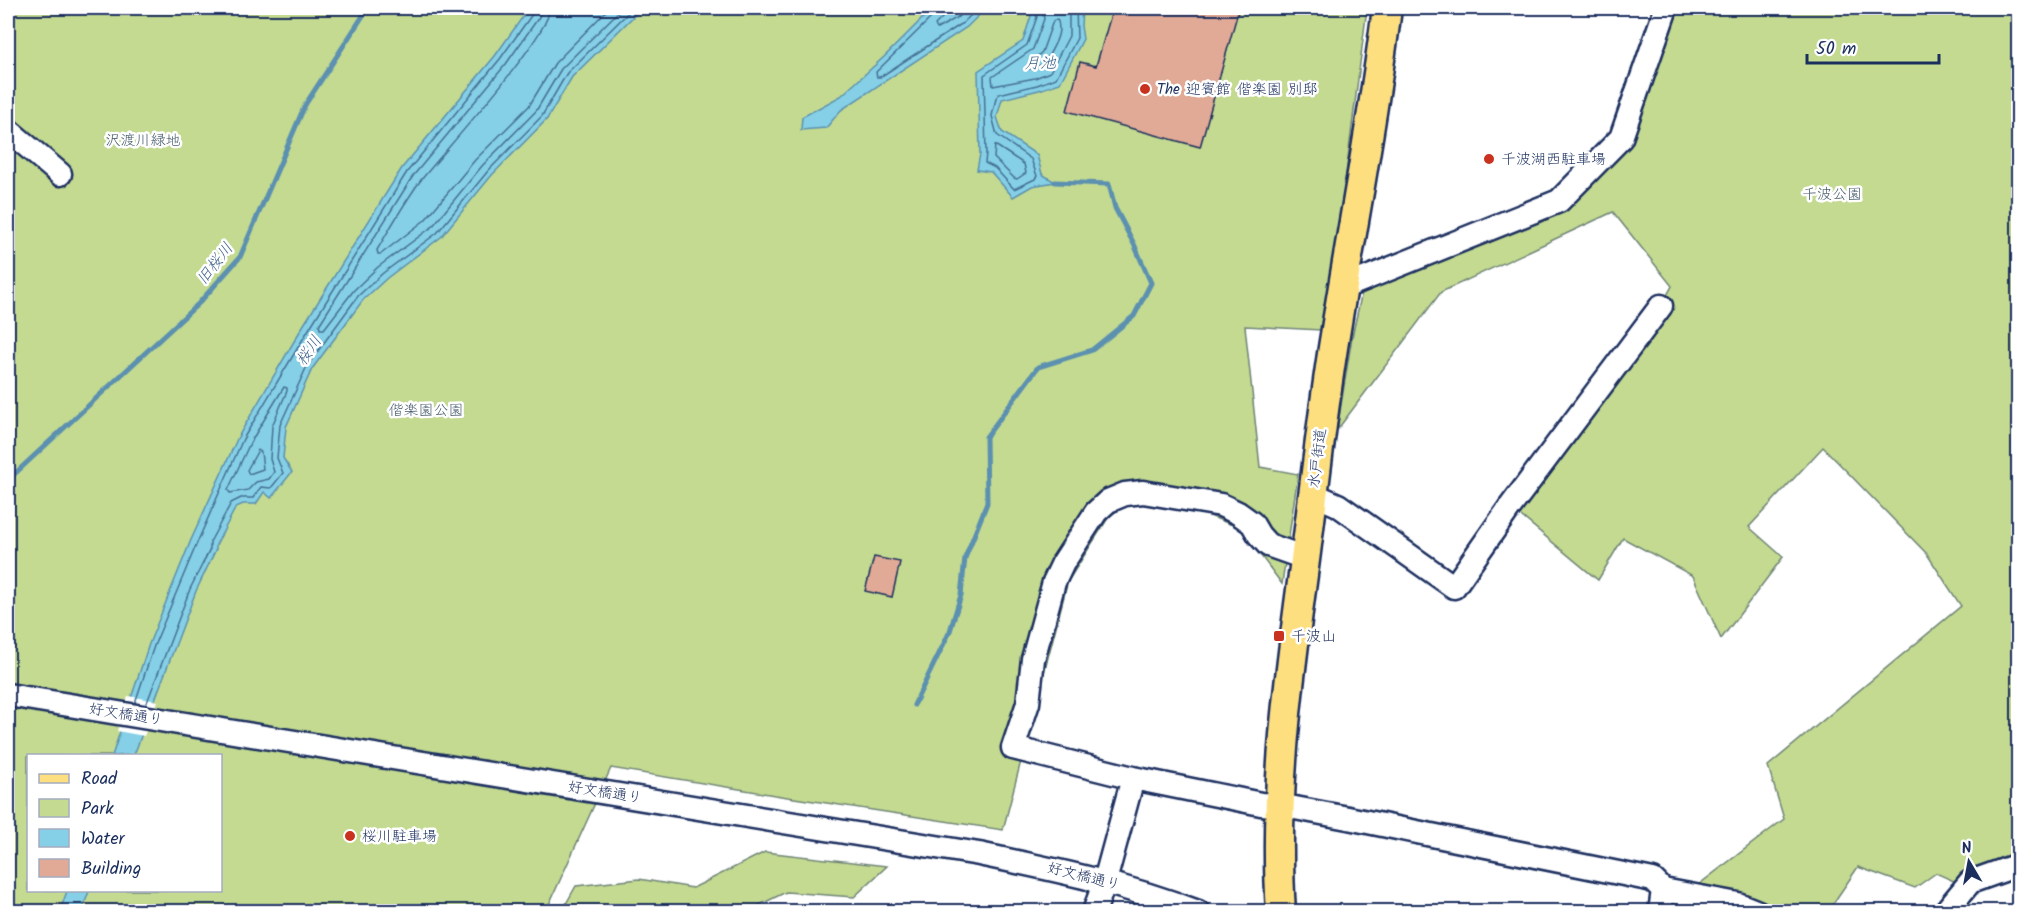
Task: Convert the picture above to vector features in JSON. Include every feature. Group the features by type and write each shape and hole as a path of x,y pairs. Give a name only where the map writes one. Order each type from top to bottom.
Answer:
{"main road":[{"name":"水戸街道","path":"1281,912 1279,804 1290,667 1342,288 1358,204 1387,8"}],"street":[{"path":"1342,288 1559,201 1621,138 1666,8"},
{"path":"8,130 60,174"},
{"path":"1313,494 1338,505 1454,587 1510,507 1660,306"},
{"path":"1305,558 1268,545 1259,536 1252,523 1221,505 1143,492 1125,494 1108,501 1096,512 1063,563 1054,582 1033,659 1028,703 1013,748 1133,778 1261,804 1279,804 1653,880 1661,901 1738,904 1758,912"},
{"name":"好文橋通り","path":"8,695 979,854 1105,881 1198,912"},
{"path":"1094,912 1105,881 1133,778"},
{"path":"1945,912 1970,882 2019,865"}],"green space":[{"name":"偕楽園公園","path":"8,8 1367,8 1342,205 1321,330 1245,326 1260,467 1298,474 1282,584 1240,528 1202,513 1137,500 1110,515 1068,581 1003,830 611,768 546,911 8,911 8,181 15,174 8,161"},
{"name":"千波公園","path":"1666,8 2018,8 2018,856 1958,883 1936,873 1915,888 1858,867 1828,911 1788,911 1744,897 1697,886 1784,819 1768,766 1961,606 1927,554 1823,447 1749,527 1783,557 1721,639 1693,576 1623,538 1598,580 1510,507 1661,306 1672,286 1613,212 1441,292 1337,430 1352,337 1362,292 1503,223 1559,201 1621,138"},
{"path":"765,852 887,866 854,897 786,892 747,911 562,911 576,886 639,879 693,888"}],"water":[{"name":"桜川","path":"529,8 642,8 572,77 547,119 492,175 441,237 387,278 363,300 312,369 286,427 283,458 292,472 271,498 264,492 256,504 243,504 236,507 196,591 134,754 113,754 149,644 191,540 238,437 303,326 402,168 495,56"},
{"path":"933,8 986,8 967,27 841,110 826,128 801,130 802,117 841,96"},
{"name":"月池","path":"1025,8 1082,8 1083,39 1060,83 1002,99 997,117 1002,132 1037,155 1042,174 1055,182 1032,186 1013,197 991,172 977,170 980,154 978,71 1023,41 1031,16"},
{"path":"67,892 89,892 82,911 60,911"}],"pier":[{"path":"128,696 158,701 144,736 117,731"}],"building":[{"name":"The 迎賓館 偕楽園 別邸","path":"1113,8 1239,8 1200,147 1067,111 1080,62 1096,66"},
{"path":"874,557 900,562 892,597 865,591"}],"waterway":[{"name":"旧桜川","path":"8,480 199,303 240,257 305,105 368,8"},
{"path":"914,705 950,631 961,595 965,558 987,503 986,437 1038,367 1092,350 1134,316 1151,283 1115,208 1109,184 1055,182"}],"place":[{"name":"The 迎賓館 偕楽園 別邸","path":"1145,89"},
{"name":"千波湖西駐車場","path":"1489,159"},
{"name":"千波山","path":"1279,636"},
{"name":"桜川駐車場","path":"350,836"}],"park label":[{"name":"沢渡川緑地","path":"143,140"}]}
